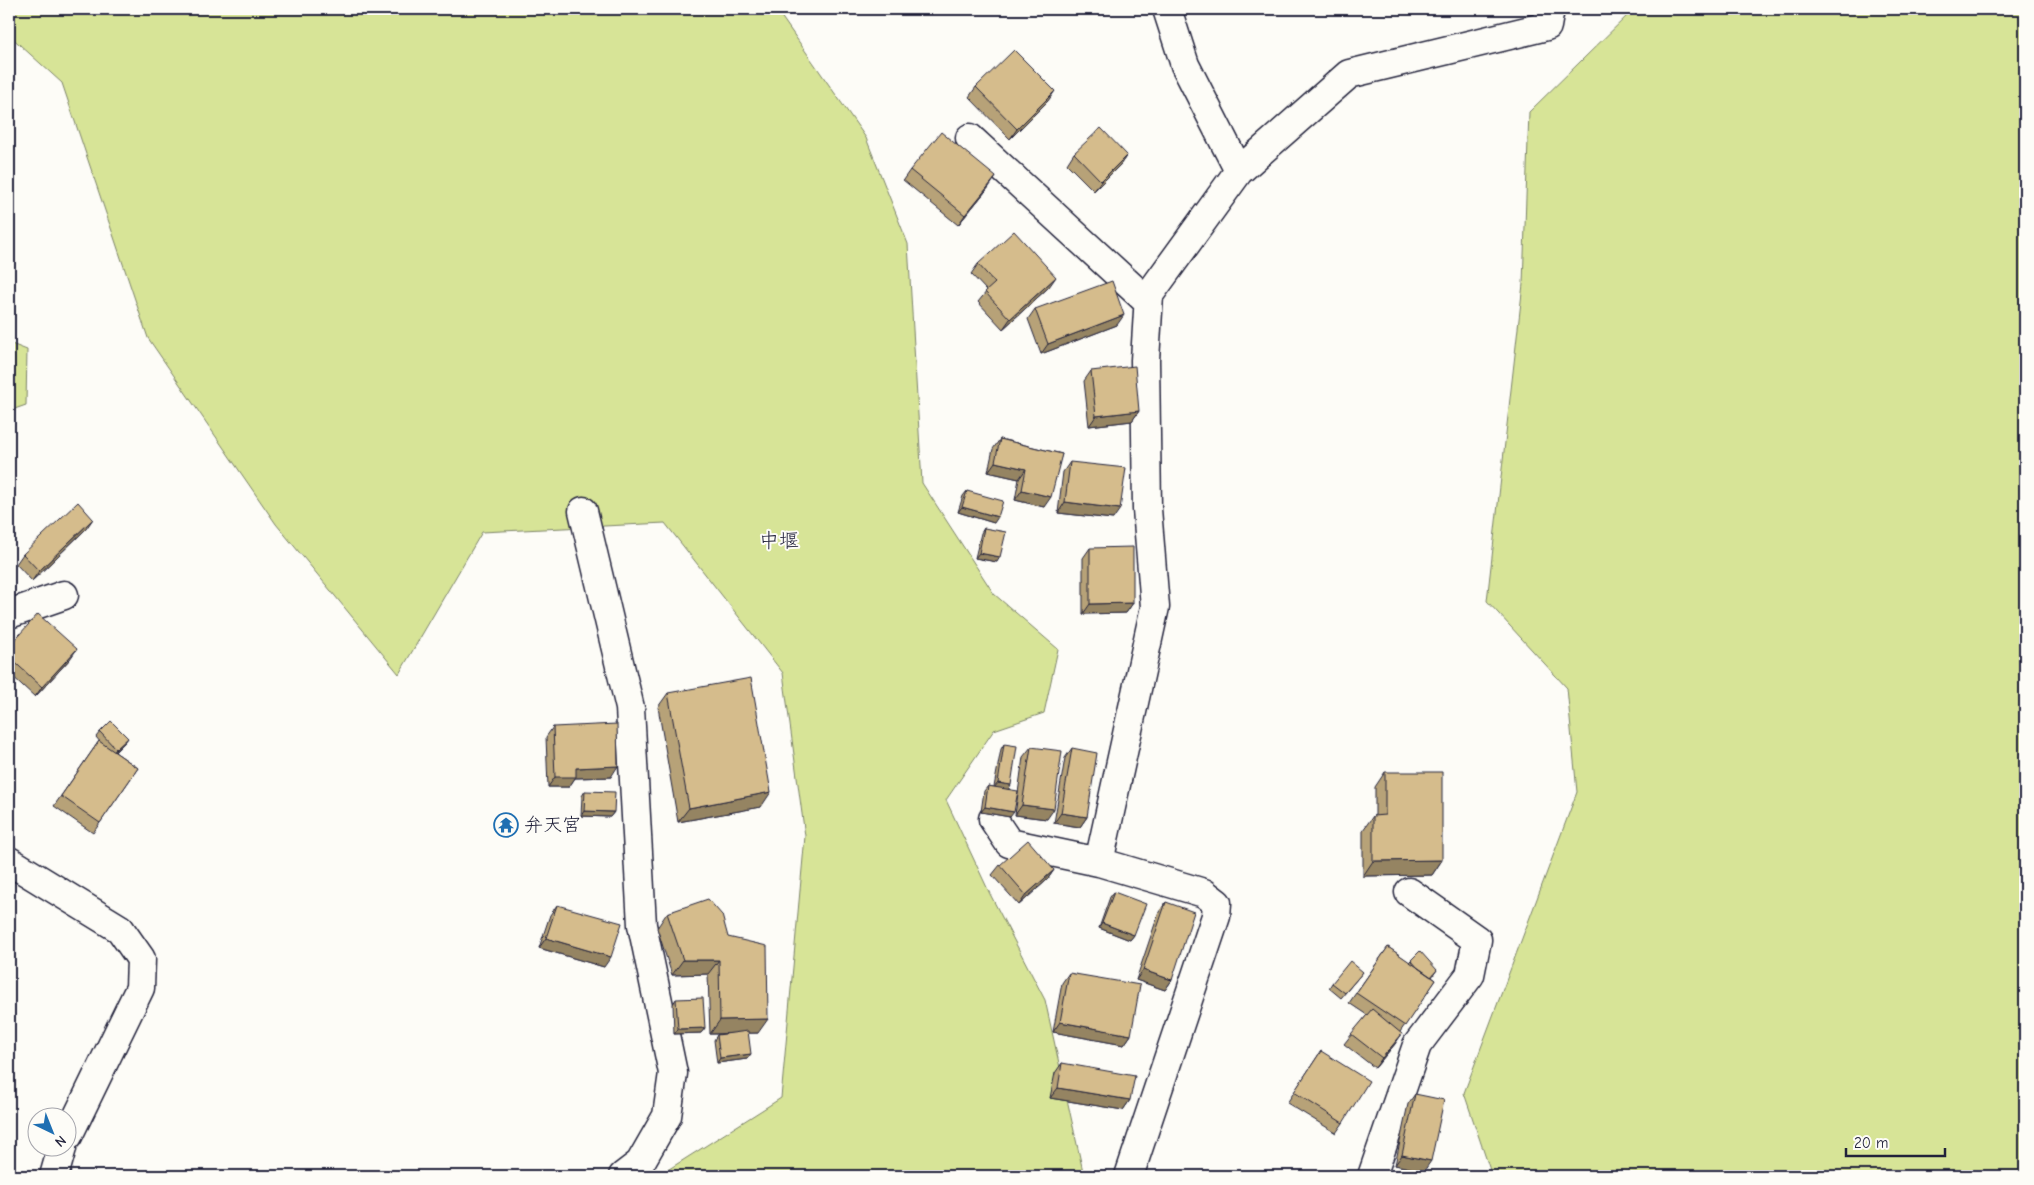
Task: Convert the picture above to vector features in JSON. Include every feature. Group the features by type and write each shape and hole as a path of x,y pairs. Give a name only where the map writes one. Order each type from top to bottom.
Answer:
{"street":[{"path":"1167,9 1185,65 1239,171"},
{"path":"1100,862 1155,606 1147,499 1145,360 1148,295 1239,171 1349,74 1548,26 1550,9"},
{"path":"970,138 1148,302"},
{"path":"583,511 630,708 642,925 674,1073 667,1116 640,1163 623,1176"},
{"path":"9,614 64,595"},
{"path":"994,819 1009,843 1100,862 1204,893 1217,903 1216,916 1129,1176"},
{"path":"9,861 120,929 141,959 140,988 78,1115"},
{"path":"1372,1176 1417,1045 1470,975 1478,940 1409,892"},
{"path":"54,1176 59,1158"}],"green space":[{"path":"9,9 776,9 866,138 908,244 922,483 994,594 1058,649 1044,713 994,730 946,800 990,894 1045,1000 1084,1176 618,1176 666,1171 781,1098 805,836 783,673 665,523 482,532 399,674 276,524 148,338 62,83 9,35"},
{"path":"1634,9 2025,9 2025,1176 1492,1176 1464,1093 1577,792 1567,688 1487,601 1523,284 1529,112"},
{"path":"9,343 27,350 26,405 9,411"}],"building":[{"path":"1014,50 1055,91 1017,129 976,87"},
{"path":"1101,128 1127,155 1101,181 1074,153"},
{"path":"941,132 996,177 965,215 910,170"},
{"path":"1014,231 1056,277 1010,319 985,292 995,283 978,264"},
{"path":"1112,281 1124,315 1048,344 1035,309"},
{"path":"1135,366 1139,411 1096,416 1091,371"},
{"path":"1000,439 1062,454 1051,497 1022,490 1026,469 995,462"},
{"path":"1070,462 1126,468 1120,509 1065,502"},
{"path":"967,491 1003,501 998,517 962,507"},
{"path":"78,502 93,519 39,571 23,554"},
{"path":"984,528 1006,532 1000,557 979,553"},
{"path":"1133,547 1133,603 1090,604 1090,548"},
{"path":"38,614 77,649 42,687 9,657 9,646"},
{"path":"751,678 771,792 689,808 668,693"},
{"path":"111,721 128,738 116,749 100,732"},
{"path":"617,724 618,766 576,768 576,777 555,777 553,727"},
{"path":"99,741 138,768 100,823 61,796"},
{"path":"1004,744 1017,746 1011,785 998,783"},
{"path":"1031,747 1062,751 1054,809 1022,805"},
{"path":"1072,748 1097,753 1087,817 1061,813"},
{"path":"1385,772 1442,772 1442,860 1373,861 1373,816 1385,815"},
{"path":"988,786 1018,791 1014,812 985,807"},
{"path":"585,791 615,792 614,812 584,811"},
{"path":"1028,840 1054,870 1026,895 1000,865"},
{"path":"1114,892 1146,904 1134,935 1102,923"},
{"path":"708,899 722,915 728,937 767,946 768,1019 720,1020 719,960 683,960 667,913"},
{"path":"1166,902 1194,912 1172,980 1143,970"},
{"path":"557,905 622,923 611,957 546,938"},
{"path":"1388,947 1436,980 1405,1026 1356,993"},
{"path":"1420,951 1437,970 1431,977 1418,968 1411,960"},
{"path":"1350,961 1363,972 1345,993 1332,983"},
{"path":"1069,973 1140,985 1131,1035 1060,1022"},
{"path":"703,998 705,1028 678,1029 676,999"},
{"path":"1372,1009 1402,1034 1382,1058 1351,1034"},
{"path":"748,1031 751,1054 720,1058 717,1035"},
{"path":"1321,1051 1369,1081 1343,1123 1294,1092"},
{"path":"1062,1063 1135,1076 1130,1100 1058,1088"},
{"path":"1415,1094 1444,1100 1431,1161 1402,1155"}],"place":[{"name":"弁天宮","path":"506,825"}],"district":[{"name":"中堰","path":"779,540"}]}
